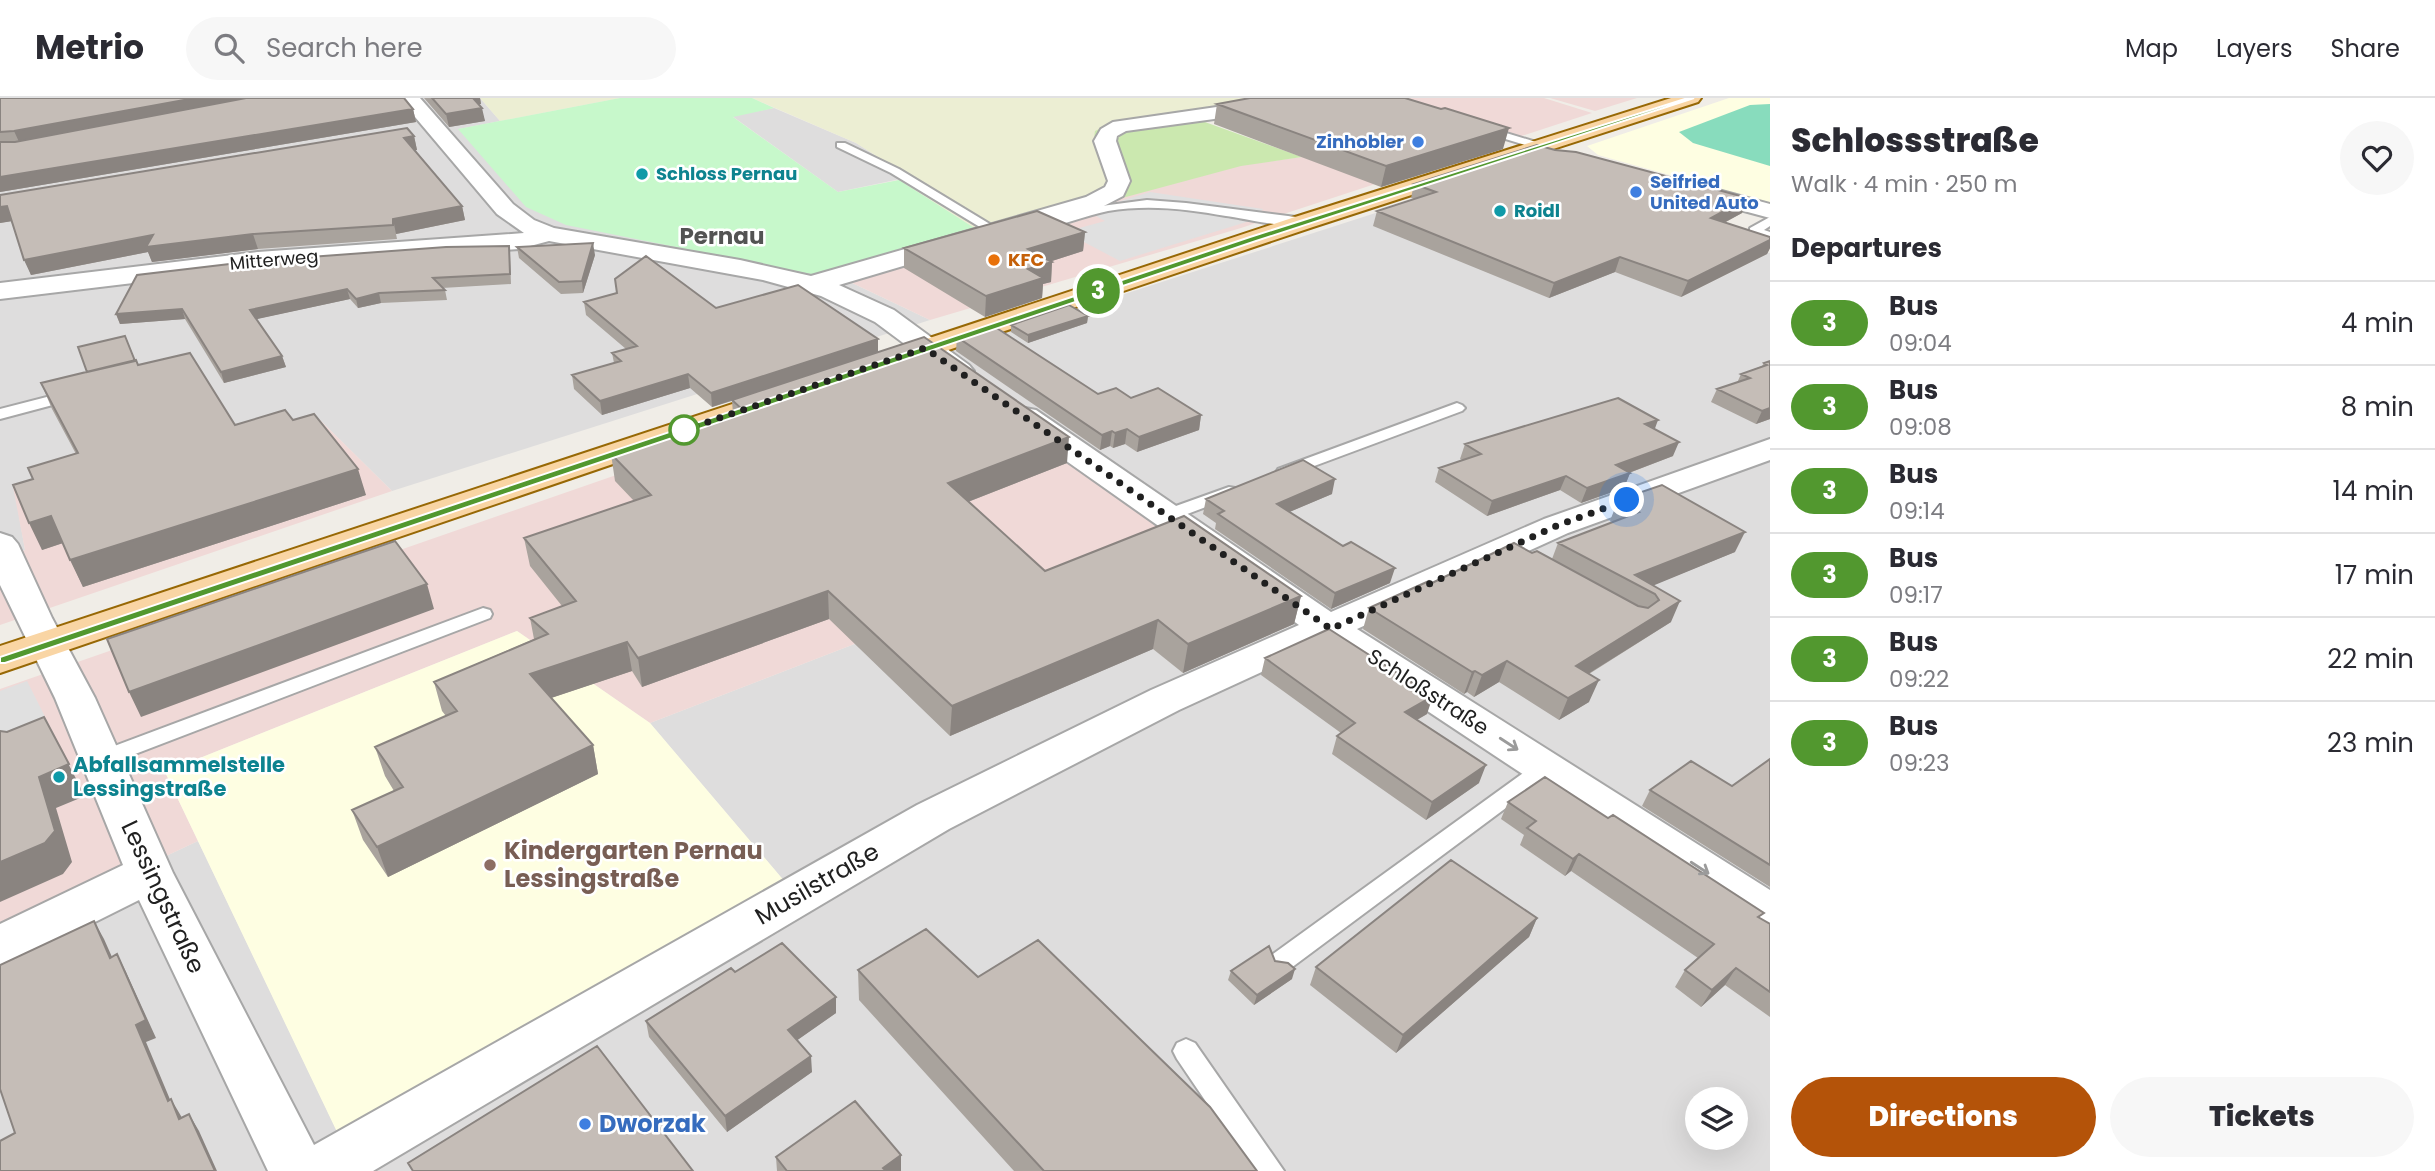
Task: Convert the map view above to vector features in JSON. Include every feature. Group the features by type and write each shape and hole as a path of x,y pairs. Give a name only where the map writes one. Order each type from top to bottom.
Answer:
{"main road":[{"path":"862,370 1304,222 1691,98"},
{"path":"0,660 811,387"}],"street":[{"name":"Schloßstraße","path":"409,98 505,209 525,225 548,234 748,269 813,284 873,310 1331,629 1770,914"},
{"path":"813,284 1094,202 1115,191 1119,181 1105,141 1108,133 1120,126 1251,107"},
{"path":"408,132 435,128"},
{"path":"1542,147 1583,159"},
{"path":"1676,185 1770,211"},
{"name":"Mitterweg","path":"0,291 258,260 519,242 548,234"},
{"name":"Musilstraße","path":"321,1171 933,817 1165,700 1331,629 1518,555 1556,526 1770,449"},
{"name":"Lessingstraße","path":"0,544 75,698 149,873 297,1171"},
{"path":"0,947 149,873"}],"lane":[{"path":"1469,125 1542,147"},
{"path":"841,145 895,171 998,232"},
{"path":"1041,226 1107,207 1146,204 1179,205 1269,220 1304,222"},
{"path":"1770,221 1755,231 1770,236"},
{"path":"0,414 92,391"},
{"path":"1269,478 1457,408"},
{"path":"1168,515 1243,487"},
{"path":"101,759 483,614"},
{"path":"1282,961 1545,768"},
{"path":"1186,1051 1270,1171"}],"shaded area":[{"path":"310,98 480,98 500,121 459,129 848,281 930,320 392,491 319,419 14,487 25,550 0,559 0,157"},
{"path":"480,98 620,98 500,121"},
{"path":"752,98 1310,98 1167,115 1107,171 1106,189 1091,198 976,229 899,180 909,177 856,143"},
{"path":"1310,98 1544,98 1592,113 1241,228 930,320 848,281 901,252 1241,165 1302,157"},
{"path":"1550,98 1637,98 1595,111"},
{"path":"1729,98 1770,98 1770,203 1598,155 1587,146"},
{"path":"774,108 856,143 910,177 838,192 732,116"},
{"path":"1509,170 1770,253 1770,1171 0,1171 0,934 198,841 338,1133 791,889 650,723 1160,526 948,351"},
{"path":"1150,192 1263,209 1253,220 1120,261 1065,232 1105,221 1087,211"},
{"path":"930,366 1160,526 650,723 517,631 165,772 198,841 0,934 0,689"},
{"path":"319,419 392,491 0,625 0,559 25,550 13,487"},
{"name":"Kindergarten Pernau Lessingstraße","path":"517,631 650,723 791,889 338,1134 165,772"},
{"path":"27,681 85,796 55,808 0,755 0,691"}],"green space":[{"path":"620,98 752,98 774,108 733,117 838,192 899,180 976,229 816,275 566,225 526,207 458,129"},
{"path":"1770,104 1770,166 1693,143 1679,132 1750,105"},
{"path":"1180,113 1302,157 1241,166 1111,201 1107,172 1096,145 1095,131 1112,123"}],"building":[{"path":"0,98 195,98 0,132"},
{"path":"246,98 404,98 413,109 0,177 0,142 15,142"},
{"path":"432,98 473,98 482,108 446,114"},
{"path":"1250,98 1405,98 1509,128 1386,166 1217,104"},
{"path":"407,128 414,136 404,138 462,206 393,219 393,225 253,234 146,247 153,235 24,260 7,206 0,207 0,195"},
{"path":"1537,145 1576,152 1748,198 1711,218 1770,237 1770,240 1688,281 1620,257 1554,283 1377,211 1436,192 1414,184"},
{"path":"1037,211 1085,232 1028,249 1052,262 1028,269 1043,278 986,296 904,248"},
{"path":"593,243 582,281 559,282 517,247"},
{"path":"509,246 510,274 433,278 445,290 379,293 356,299 347,289 250,310 282,356 221,372 182,309 116,314 137,275 255,261 446,247"},
{"path":"646,256 716,308 798,285 878,339 711,393 688,374 600,401 572,375 621,361 612,353 637,346 584,302 617,293 615,279"},
{"path":"1069,305 1088,316 1028,335 1011,325"},
{"path":"992,325 1098,394 1116,388 1131,398 1158,388 1201,415 1139,437 1127,429 1102,435 957,337"},
{"path":"125,336 135,361 87,372 78,347"},
{"path":"924,337 1069,437 948,483 1045,571 1184,516 1301,596 1188,644 1158,620 952,706 828,591 638,658 627,642 530,674 593,745 377,847 352,810 403,787 375,747 457,711 434,682 548,634 530,618 576,601 524,538 651,495 611,454 744,411 732,400"},
{"path":"190,353 235,425 285,410 293,420 314,414 358,469 70,560 51,516 29,523 13,485 33,479 28,468 78,453 41,383 136,360 138,365"},
{"path":"1770,361 1770,408 1762,411 1717,389 1750,378 1741,374 1767,365 1764,363"},
{"path":"1618,398 1658,420 1645,424 1679,442 1616,465 1630,473 1587,488 1566,476 1492,501 1439,468 1481,454 1465,444"},
{"path":"1303,460 1335,479 1277,504 1343,546 1351,542 1395,568 1335,593 1218,514 1224,511 1206,499"},
{"path":"1662,485 1745,532 1635,575 1680,601 1576,666 1599,680 1568,698 1507,661 1482,675 1472,672 1369,608 1429,581 1432,583 1514,543 1532,553 1537,551 1638,606 1648,608 1659,600 1655,594 1558,543 1639,512 1618,500"},
{"path":"395,541 427,584 129,692 107,639"},
{"path":"1329,629 1433,696 1405,712 1486,765 1432,802 1337,736 1355,723 1265,658"},
{"path":"44,717 69,764 39,777 55,831 45,843 0,862 0,731 7,732"},
{"path":"1770,759 1770,865 1650,790 1691,761 1732,786"},
{"path":"1545,777 1608,818 1613,815 1764,913 1758,917 1770,924 1770,992 1736,968 1712,990 1685,970 1714,944 1579,854 1573,859 1527,828 1536,821 1508,802"},
{"path":"1451,860 1537,918 1403,1035 1316,967"},
{"path":"94,921 110,958 117,954 146,1020 136,1025 168,1101 171,1099 179,1119 189,1114 215,1171 0,1171 0,1141 15,1133 0,1089 0,965"},
{"path":"926,929 978,977 1038,940 1210,1107 1257,1171 1044,1171 858,970"},
{"path":"782,943 836,997 788,1030 811,1056 725,1116 646,1021 731,968 735,972"},
{"path":"1269,946 1275,961 1288,963 1295,969 1257,995 1231,971"},
{"path":"597,1046 693,1171 413,1171 408,1163"},
{"path":"855,1101 901,1155 883,1168 886,1171 787,1171 776,1157"}],"bus line":[{"name":"3","path":"0,660 1304,222 1691,98"}],"place":[{"name":"Zinhobler","path":"1418,142"},
{"name":"Schloss Pernau","path":"642,174"},
{"name":"Seifried United Auto","path":"1636,192"},
{"name":"Roidl","path":"1500,211"},
{"name":"KFC","path":"994,260"},
{"name":"Abfallsammelstelle Lessingstraße","path":"59,777"},
{"name":"Kindergarten Pernau Lessingstraße","path":"490,865"},
{"name":"Dworzak","path":"585,1124"}],"district":[{"name":"Pernau","path":"722,236"}],"route":[{"path":"684,430 925,348 1331,629 1556,526 1627,500"}]}
